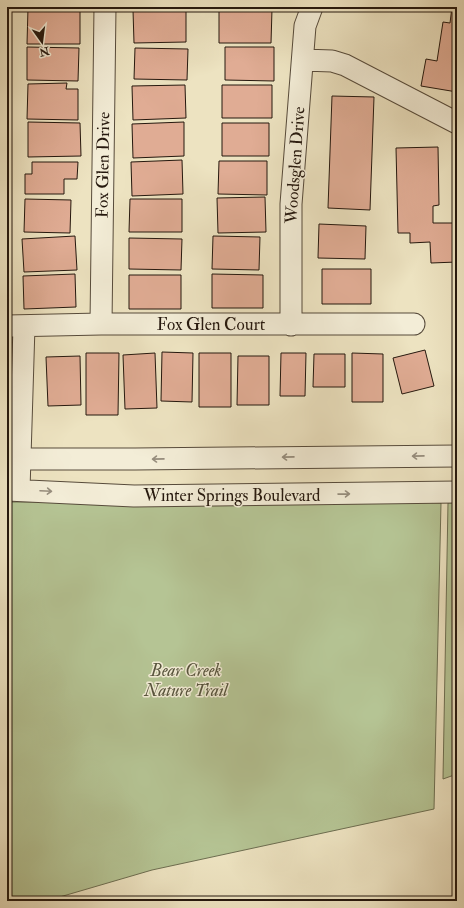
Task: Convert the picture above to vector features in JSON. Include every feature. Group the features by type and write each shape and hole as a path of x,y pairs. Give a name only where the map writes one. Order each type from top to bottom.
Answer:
{"street":[{"name":"Fox Glen Drive","path":"101,324 105,7"},
{"name":"Woodsglen Drive","path":"291,325 291,204 306,26 312,7"},
{"path":"303,60 332,61 346,65 457,123"},
{"name":"Fox Glen Court","path":"16,326 101,324 414,324"},
{"path":"13,490 16,326"},
{"path":"14,458 135,459 457,456"},
{"name":"Winter Springs Boulevard","path":"13,490 134,496 457,492"}],"green space":[{"name":"Bear Creek Nature Trail","path":"399,501 441,503 434,809 152,870 46,901 7,901 7,502"},
{"path":"457,502 457,774 443,779 448,503"}],"building":[{"path":"452,7 457,7 457,92 421,86 426,59 437,61 443,22 450,23"},
{"path":"28,8 80,10 80,44 27,44"},
{"path":"186,9 186,42 134,43 133,10"},
{"path":"219,9 272,9 271,43 219,43"},
{"path":"27,47 79,48 78,81 27,80"},
{"path":"225,47 274,47 274,81 225,80"},
{"path":"135,48 188,49 187,80 134,79"},
{"path":"67,83 66,89 78,89 78,120 27,119 28,84"},
{"path":"185,85 186,118 133,120 132,86"},
{"path":"222,85 272,85 272,118 222,118"},
{"path":"332,96 374,97 370,210 328,208"},
{"path":"28,122 80,123 81,156 28,157"},
{"path":"184,122 184,156 133,158 132,124"},
{"path":"222,123 269,123 269,156 222,156"},
{"path":"438,147 439,205 433,206 433,223 457,223 457,262 431,263 430,242 410,243 410,233 398,233 396,148"},
{"path":"182,160 183,194 132,196 131,162"},
{"path":"219,161 267,161 267,195 218,194"},
{"path":"32,162 78,162 77,179 64,179 64,194 25,194 25,174 32,174"},
{"path":"265,197 266,232 218,233 217,198"},
{"path":"25,199 71,200 70,233 24,232"},
{"path":"130,199 182,199 182,232 129,232"},
{"path":"319,224 366,226 365,259 318,258"},
{"path":"75,236 77,270 24,272 22,239"},
{"path":"213,236 260,237 259,270 212,269"},
{"path":"129,238 182,239 181,270 129,269"},
{"path":"322,269 371,269 371,304 322,304"},
{"path":"75,274 76,307 24,309 23,276"},
{"path":"212,274 263,275 263,308 212,308"},
{"path":"129,275 181,275 181,309 129,309"},
{"path":"425,350 434,386 402,394 393,358"},
{"path":"162,352 193,353 192,402 161,401"},
{"path":"86,353 119,353 118,415 86,415"},
{"path":"155,353 157,408 125,409 123,355"},
{"path":"199,353 231,353 231,407 199,407"},
{"path":"281,353 306,353 305,396 280,396"},
{"path":"352,353 383,354 383,402 352,402"},
{"path":"314,354 345,354 345,387 313,387"},
{"path":"80,356 81,405 48,406 46,357"},
{"path":"238,356 269,356 269,405 237,405"}]}
